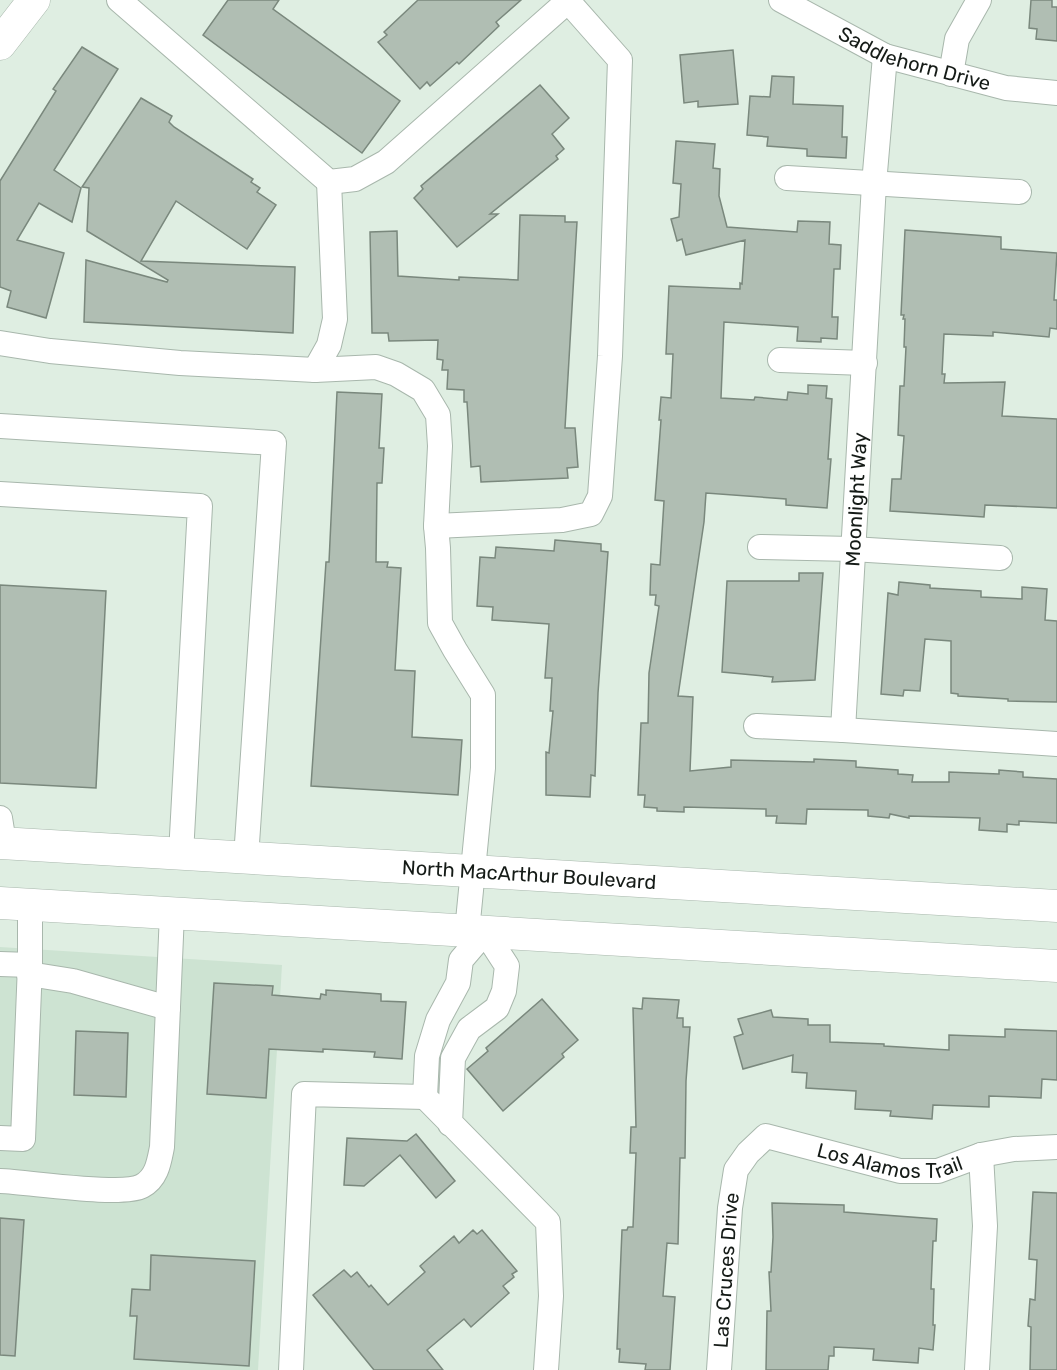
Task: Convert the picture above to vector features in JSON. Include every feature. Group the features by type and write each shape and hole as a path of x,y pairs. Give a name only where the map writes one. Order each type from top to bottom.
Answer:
{"main road":[{"path":"0,44 34,0"},
{"name":"North MacArthur Boulevard","path":"1,835 182,854 1057,906"},
{"path":"15,904 1057,966"}],"street":[{"path":"119,0 329,182 335,319 329,345 315,370"},
{"name":"Saddlehorn Drive","path":"781,0 885,56 1006,88 1057,93"},
{"path":"951,74 957,39 979,0"},
{"path":"329,182 355,179 386,162 568,1 620,60 610,356 600,496 591,514 562,520 436,526"},
{"name":"Moonlight Way","path":"843,729 874,184 885,56"},
{"path":"787,178 1019,192"},
{"path":"0,343 50,351 180,363 315,370 376,367 396,374 423,390 438,415 440,446 436,526 440,622 483,695 483,768 474,872 476,931 461,960 458,983 438,1020 427,1056 425,1097 548,1222 551,1296 546,1370"},
{"path":"780,360 865,363"},
{"path":"0,426 274,442 246,858"},
{"path":"0,494 200,506 182,854"},
{"path":"760,547 852,549 1000,558"},
{"path":"756,726 843,729 1057,744"},
{"path":"0,1138 23,1140 30,970 15,904"},
{"path":"0,1181 119,1191 144,1186 153,1177 158,1167 162,1147 172,913"},
{"path":"450,1124 453,1058 469,1029 497,1008 504,991 507,966 476,931"},
{"path":"0,964 73,981 168,1008"},
{"path":"291,1370 304,1094 425,1097"},
{"name":"Los Alamos Trail","path":"736,1170 748,1153 766,1136 900,1171 938,1171 981,1155 1014,1149 1057,1147"},
{"path":"977,1370 985,1226 981,1155"},
{"name":"Las Cruces Drive","path":"719,1370 730,1208 736,1170"}],"shaded area":[{"path":"0,947 282,965 258,1370 0,1370"}],"building":[{"path":"228,0 279,0 273,9 400,101 362,153 203,35"},
{"path":"418,0 521,0 496,22 499,26 459,64 457,62 430,86 427,82 420,89 378,42 387,35 384,32"},
{"path":"1031,0 1052,0 1052,7 1057,7 1057,41 1036,39 1037,29 1029,28"},
{"path":"82,47 118,69 54,170 81,188 72,222 39,203 17,240 64,253 46,318 7,307 11,291 0,287 0,181 56,91 53,89"},
{"path":"733,50 738,104 698,107 698,101 684,103 680,55"},
{"path":"772,76 794,77 793,104 843,106 842,137 847,137 846,158 807,156 807,149 767,146 768,137 747,135 750,96 770,97"},
{"path":"540,85 569,118 552,134 564,149 556,156 558,159 490,214 498,214 457,247 414,198 423,189 421,186"},
{"path":"141,98 172,116 169,122 174,127 253,179 251,182 260,188 257,192 276,205 247,249 176,201 141,261 295,267 293,333 84,322 86,260 167,282 168,280 87,231 89,188 82,187"},
{"path":"676,141 715,144 713,168 720,169 719,196 727,227 797,232 798,221 830,222 829,244 841,245 840,269 834,269 832,317 838,317 837,339 821,338 821,342 797,341 798,327 724,322 721,398 754,400 755,397 787,400 788,392 808,394 808,385 827,386 826,398 832,399 828,459 831,459 827,508 786,505 786,499 706,493 704,522 678,696 693,697 690,771 731,767 731,760 814,762 814,759 856,761 856,767 898,770 898,774 913,775 912,782 949,782 949,772 999,774 999,770 1023,772 1023,777 1057,779 1057,823 1019,821 1019,825 1007,824 1007,832 979,830 980,818 909,816 909,818 890,814 889,818 868,816 868,810 807,809 806,824 776,823 777,816 766,816 766,809 684,807 684,812 657,811 657,808 644,807 645,795 638,795 641,723 648,723 649,673 659,606 655,605 656,595 650,595 651,564 660,565 664,501 655,500 661,420 659,420 661,397 671,398 673,354 666,354 669,286 740,289 745,240 686,255 682,239 677,241 671,219 679,217 681,184 673,183"},
{"path":"520,215 565,216 565,222 577,222 565,428 575,428 578,467 567,468 568,478 481,482 480,466 471,467 467,402 464,402 464,390 447,389 448,370 442,370 443,360 437,359 438,340 389,341 388,333 372,333 370,232 397,231 398,276 459,280 459,277 518,280"},
{"path":"905,230 1001,237 1001,249 1057,253 1054,300 1057,300 1057,329 1050,328 1049,337 993,332 993,336 944,334 942,374 945,374 944,383 1005,382 1002,416 1057,419 1057,508 985,505 984,517 890,511 892,479 901,479 904,436 898,435 900,386 904,386 906,347 904,347 905,319 903,319 904,315 901,315"},
{"path":"337,392 382,394 379,448 384,448 382,483 377,483 376,562 388,562 387,567 401,568 395,670 415,671 412,737 462,740 458,795 311,786 326,562 329,562"},
{"path":"555,540 601,544 601,551 608,552 598,693 595,776 591,775 590,797 546,795 546,752 549,753 553,711 550,711 552,678 545,678 549,624 492,620 493,607 477,606 480,557 495,558 496,547 554,551"},
{"path":"799,573 823,573 815,680 772,682 773,677 722,672 727,581 799,581"},
{"path":"899,582 930,585 930,588 981,591 981,597 1022,599 1022,587 1047,589 1045,620 1057,621 1057,702 1008,701 1008,699 958,696 958,694 951,693 951,641 925,639 920,691 904,690 903,696 881,694 888,593 898,595"},
{"path":"0,585 106,591 96,788 0,783"},
{"path":"214,983 273,986 272,995 320,999 321,994 326,995 326,990 381,994 381,1001 406,1002 402,1059 374,1057 375,1052 269,1049 266,1098 207,1094"},
{"path":"643,998 679,1000 677,1018 683,1018 683,1027 690,1027 686,1081 685,1158 680,1158 678,1244 667,1243 663,1296 675,1297 670,1370 645,1370 646,1364 619,1362 620,1349 617,1349 622,1230 633,1227 636,1153 630,1153 631,1127 636,1127 633,1008 642,1009"},
{"path":"542,999 578,1040 562,1054 564,1057 503,1111 467,1069 488,1051 486,1048"},
{"path":"771,1010 773,1017 808,1019 808,1025 830,1025 830,1042 884,1044 884,1046 949,1050 949,1035 1005,1037 1005,1029 1057,1031 1057,1080 1042,1079 1041,1098 989,1096 989,1107 933,1105 932,1119 890,1116 891,1111 855,1109 856,1091 806,1088 807,1073 792,1072 793,1055 743,1069 734,1037 743,1034 738,1019"},
{"path":"76,1031 128,1033 126,1097 74,1095"},
{"path":"416,1134 455,1181 436,1198 400,1155 364,1186 344,1185 347,1138 407,1141"},
{"path":"1033,1192 1057,1193 1057,1370 1030,1370 1031,1327 1028,1326 1030,1299 1035,1300 1037,1260 1029,1259"},
{"path":"772,1203 844,1205 844,1212 937,1219 936,1241 933,1241 931,1289 934,1289 933,1350 919,1348 918,1363 873,1360 874,1349 834,1347 834,1356 829,1356 828,1370 766,1370 767,1311 771,1311 769,1272 771,1272 773,1237"},
{"path":"0,1218 24,1220 15,1356 0,1355"},
{"path":"473,1230 477,1234 482,1230 517,1271 512,1274 514,1277 503,1286 509,1293 471,1327 464,1319 427,1350 443,1370 374,1370 313,1295 344,1270 351,1277 357,1272 388,1305 425,1272 420,1266 454,1236 459,1243"},
{"path":"151,1255 255,1261 249,1366 134,1359 137,1316 130,1316 132,1289 150,1290"}]}
